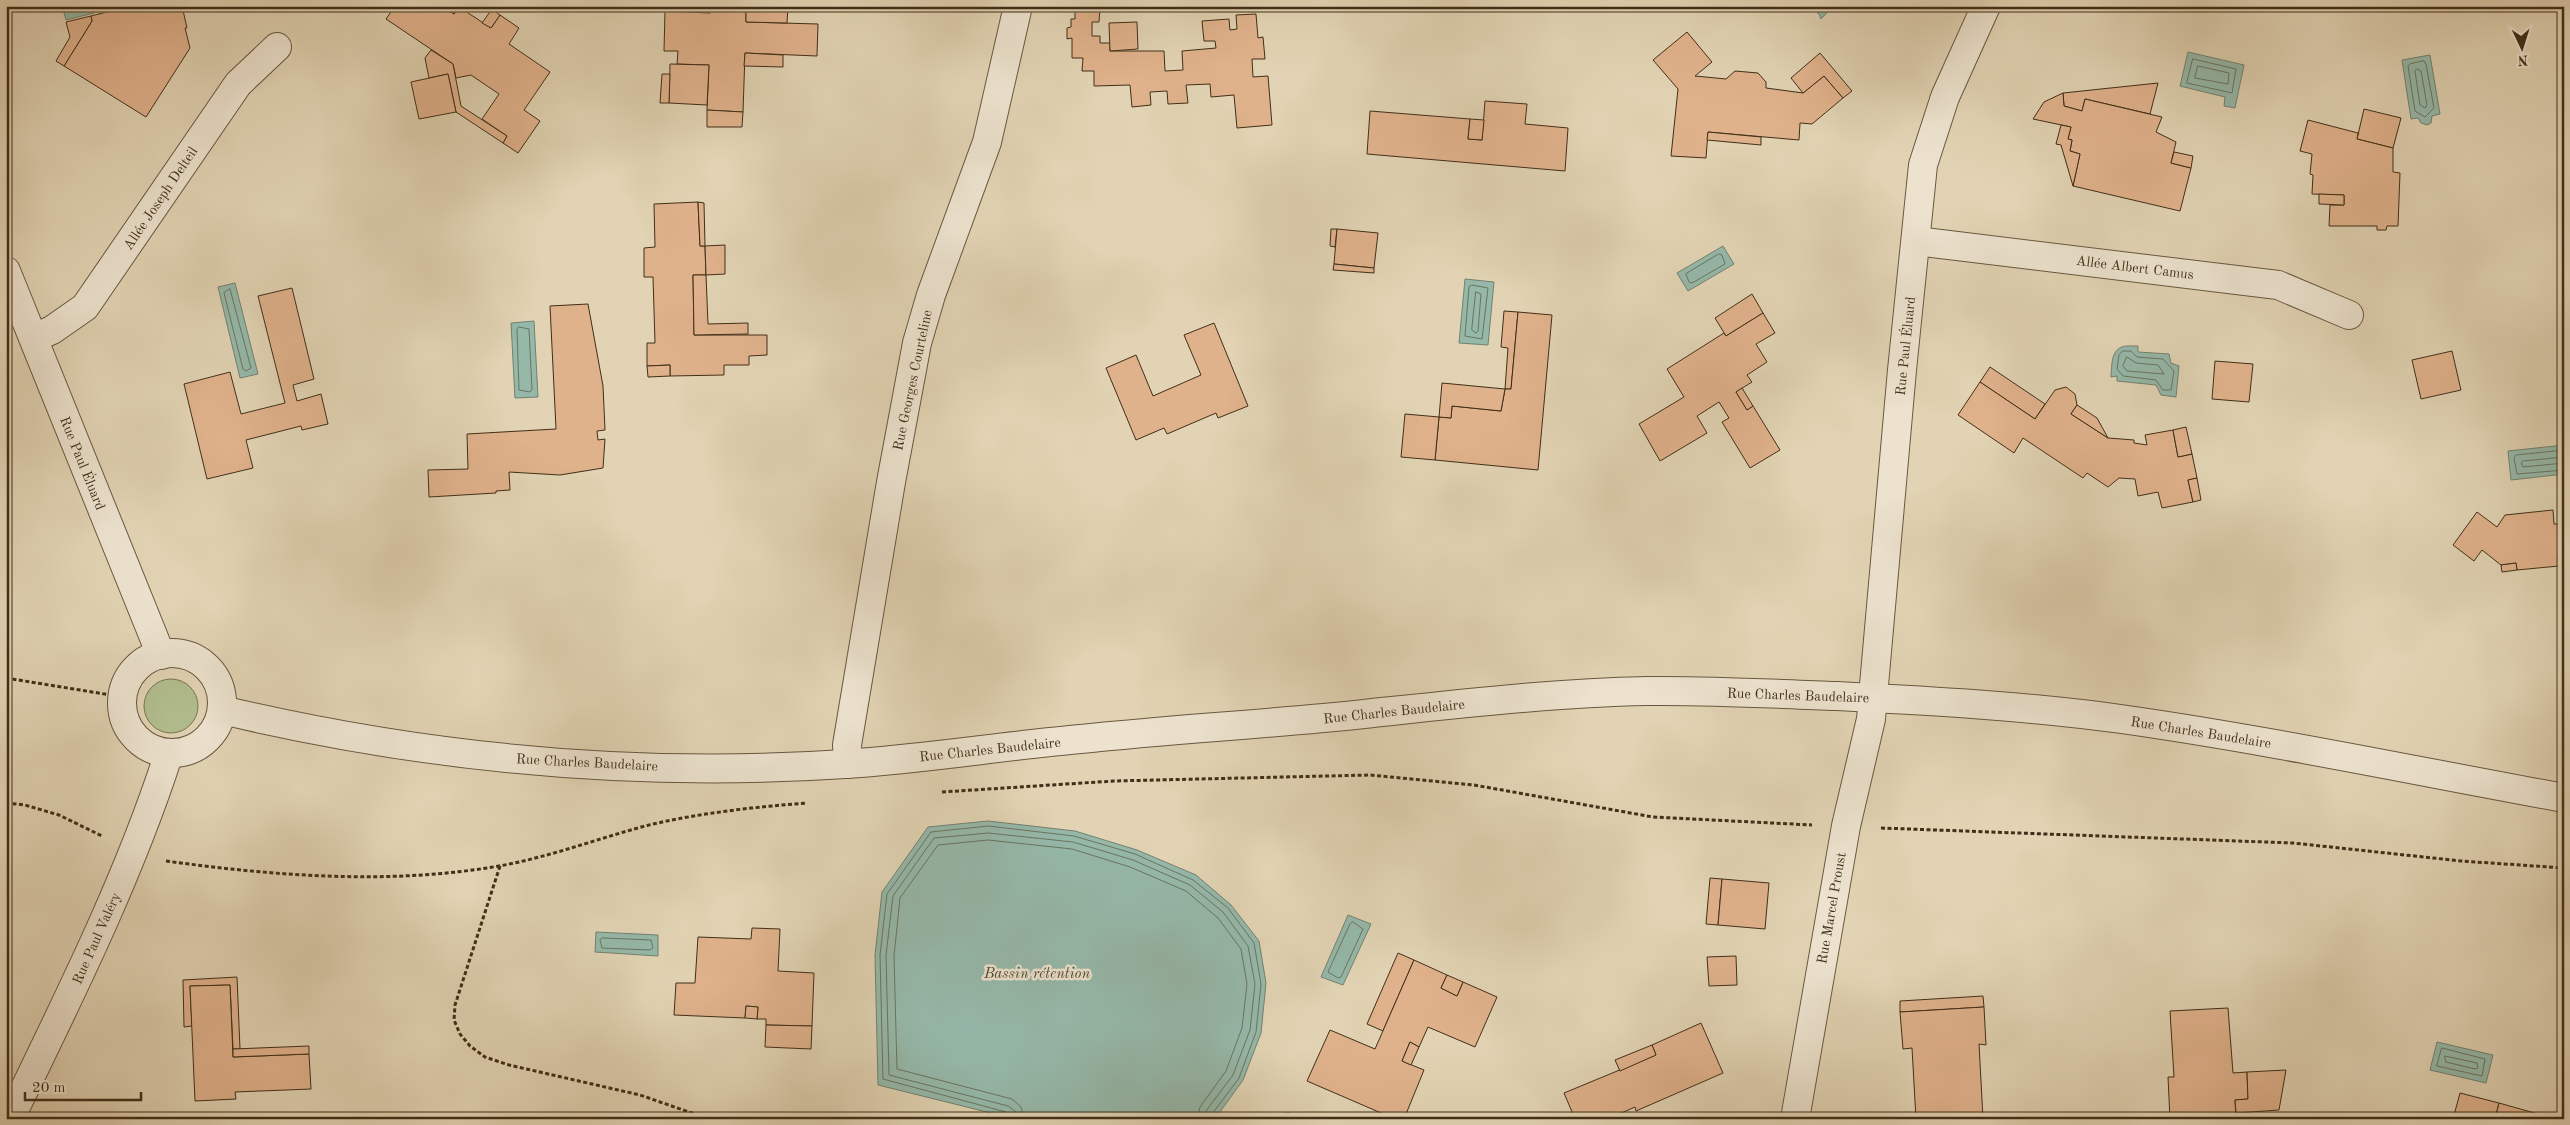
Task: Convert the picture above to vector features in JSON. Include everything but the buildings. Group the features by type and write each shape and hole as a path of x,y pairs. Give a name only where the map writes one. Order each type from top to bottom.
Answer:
{"street":[{"name":"Rue Georges Courteline","path":"848,764 847,745 891,482 917,343 931,295 987,142 1018,6"},
{"name":"Rue Paul Éluard","path":"1873,698 1923,165 1945,97 1986,6"},
{"name":"Allée Joseph Delteil","path":"34,338 52,330 85,307 238,84 277,47"},
{"name":"Allée Albert Camus","path":"1916,241 2278,285 2349,315"},
{"name":"Rue Paul Éluard","path":"6,270 161,655"},
{"path":"180,654 198,660 206,666 218,682 222,710 216,728 204,742 188,751 170,753 149,748 134,735 124,717 123,697 127,682 135,670 146,660 161,655 180,654"},
{"name":"Rue Charles Baudelaire","path":"222,710 314,731 430,750 548,762 704,768 848,764 1084,738 1190,731 1469,703 1618,693 1657,691 1873,698 1987,704 2119,719 2241,738 2564,798"},
{"name":"Rue Marcel Proust","path":"1795,1119 1846,826 1872,719 1873,698"},
{"name":"Rue Paul Valéry","path":"10,1119 86,961 134,850 170,753"}],"path":[{"path":"6,678 123,697"},
{"path":"936,792 1114,782 1370,775 1474,785 1653,817 2294,843 2461,861 2564,868"},
{"path":"6,803 25,805 59,815 134,850 165,861 243,872 322,876 416,877 500,866 650,825 712,814 812,802"},
{"path":"500,866 455,1006 454,1020 460,1034 470,1046 485,1057 509,1065 640,1096 710,1119"}],"shaded area":[{"path":"171,679 181,681 190,687 196,696 198,706 196,716 190,725 181,731 171,733 161,731 152,725 146,716 144,706 146,696 152,687 161,681"}],"water":[{"path":"62,6 93,6 94,13 66,20"},
{"path":"1809,6 1833,6 1821,19 1819,14"},
{"path":"2188,52 2244,65 2235,108 2224,106 2225,97 2180,86"},
{"path":"2430,55 2440,114 2432,116 2431,123 2427,125 2421,123 2418,118 2411,119 2402,60"},
{"path":"1723,246 1734,264 1688,291 1677,273"},
{"path":"1465,279 1494,282 1488,345 1459,343"},
{"path":"235,283 258,374 240,378 218,287"},
{"path":"534,321 538,397 515,398 511,323"},
{"path":"2126,346 2138,346 2138,352 2169,354 2171,363 2179,366 2176,397 2161,395 2156,385 2117,381 2117,376 2111,377 2113,357 2117,350"},
{"path":"2564,445 2564,474 2511,480 2508,451"},
{"name":"Bassin rétention","path":"988,821 1075,831 1137,850 1196,875 1231,905 1259,941 1266,983 1261,1033 1243,1080 1217,1116 1211,1119 1015,1119 878,1085 875,955 882,892 928,827"},
{"path":"1348,915 1371,924 1343,985 1321,977"},
{"path":"596,932 658,935 658,956 595,952"},
{"path":"2437,1042 2493,1055 2486,1083 2430,1070"}]}
